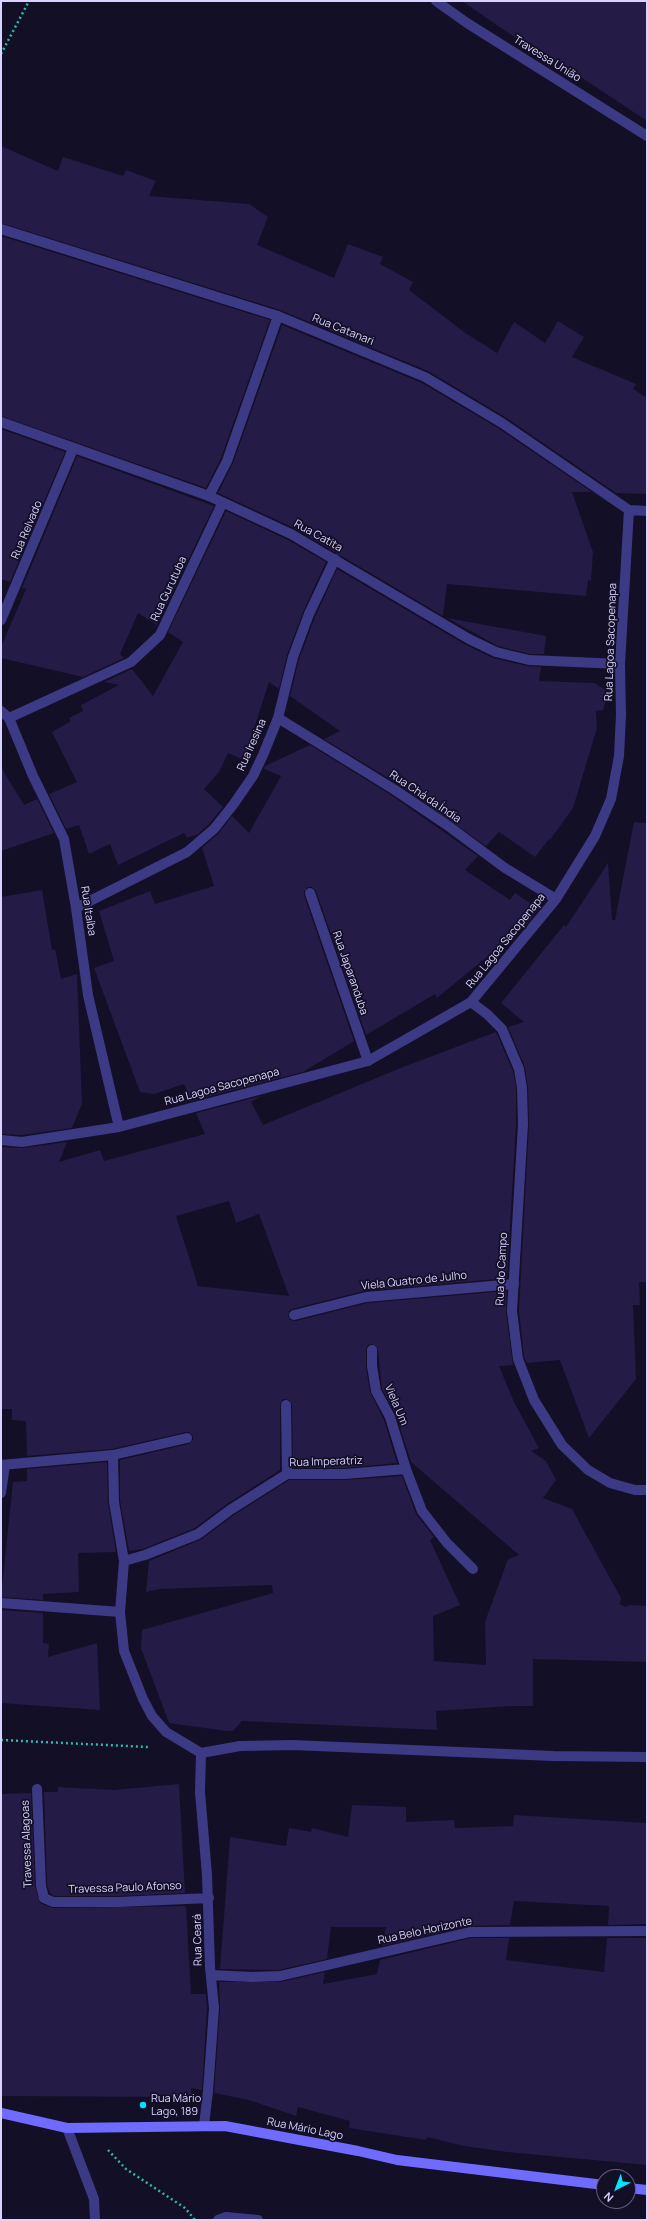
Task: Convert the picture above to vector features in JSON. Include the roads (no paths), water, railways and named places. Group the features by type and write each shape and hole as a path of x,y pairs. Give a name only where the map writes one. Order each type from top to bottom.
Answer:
{"street":[{"name":"Travessa União","path":"436,1 467,23 647,136"},
{"name":"Rua Catanari","path":"1,229 278,316 425,377 502,423 628,510"},
{"path":"209,496 227,461 278,316"},
{"name":"Rua Catita","path":"1,422 73,449 209,496 222,504 291,534 469,639 496,652 529,660 620,664"},
{"name":"Rua Relvado","path":"1,620 73,449"},
{"name":"Rua Gurutuba","path":"9,718 132,662 160,635 222,504"},
{"path":"628,510 647,511"},
{"name":"Rua Lagoa Sacopenapa","path":"1,1140 22,1142 119,1127 368,1061 471,1002 556,899 596,836 611,799 619,756 621,715 620,664 628,510"},
{"name":"Rua Iresina","path":"76,908 187,852 214,829 253,776 278,718 293,657 309,614 335,559"},
{"name":"Rua Itaíba","path":"1,711 9,718 33,776 64,839 76,908 88,995 119,1127"},
{"name":"Rua Chá da Índia","path":"278,718 395,790 505,868 556,899"},
{"name":"Rua Japaranduba","path":"310,894 368,1061"},
{"name":"Rua do Campo","path":"471,1002 487,1014 502,1029 519,1069 522,1088 523,1124 512,1311 518,1359 534,1400 562,1445 588,1470 610,1483 635,1490 647,1490"},
{"name":"Viela Quatro de Julho","path":"294,1315 366,1297 514,1284"},
{"name":"Viela Um","path":"372,1350 372,1366 376,1391 390,1417 406,1469"},
{"path":"286,1405 288,1474"},
{"path":"1,1493 3,1465 113,1455 187,1438"},
{"path":"113,1455 114,1502 124,1561 120,1612 124,1651 143,1699 152,1716 166,1732 201,1754 240,1746 293,1745 553,1756 647,1757"},
{"path":"406,1469 422,1511 447,1543 473,1569"},
{"name":"Rua Imperatriz","path":"124,1561 145,1555 198,1534 230,1510 288,1474 345,1474 406,1469"},
{"path":"1,1602 120,1612"},
{"name":"Rua Ceará","path":"201,1754 200,1792 209,1898 211,1975 214,2008 204,2125"},
{"name":"Travessa Alagoas","path":"37,1789 40,1886 44,1898"},
{"name":"Travessa Paulo Afonso","path":"44,1898 53,1902 60,1902 209,1898"},
{"name":"Rua Belo Horizonte","path":"211,1975 252,1978 280,1976 470,1932 647,1930"},
{"name":"Rua Mário Lago","path":"1,2113 67,2128 204,2125 225,2126 358,2151 397,2160 596,2184"},
{"path":"67,2128 94,2199 95,2220"},
{"path":"636,2189 647,2190"},
{"path":"218,2220 226,2217 258,2220"}],"place":[{"name":"Rua Mário Lago, 189","path":"143,2105"}]}
